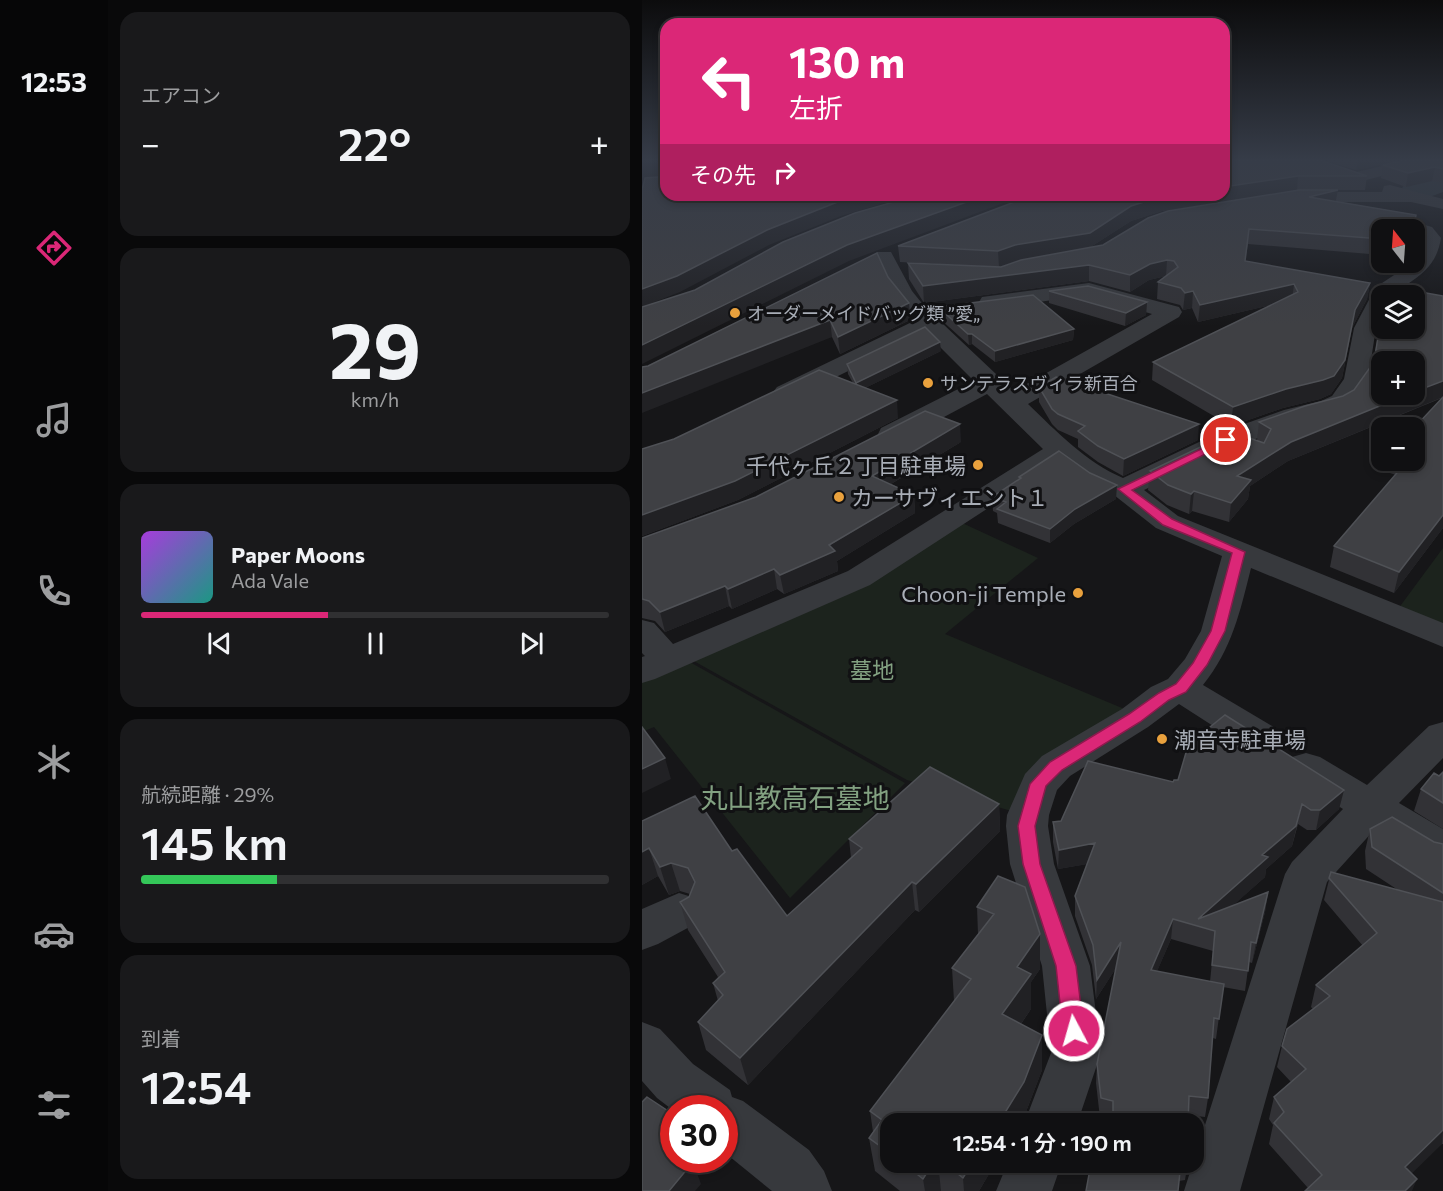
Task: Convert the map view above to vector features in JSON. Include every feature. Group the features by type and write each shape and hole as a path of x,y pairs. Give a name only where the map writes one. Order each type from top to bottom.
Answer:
{"street":[{"path":"1425,231 1431,238 1430,249 1425,260"},
{"path":"892,262 902,292 928,315 989,383 1060,450 1101,479 1124,489 1167,522 1443,636"},
{"path":"1393,285 1414,273"},
{"path":"1132,302 1156,288"},
{"path":"974,304 1089,289 1171,312 1010,404"},
{"path":"770,400 928,315"},
{"path":"1124,489 1226,440 1293,416 1330,407 1341,401 1356,379 1365,328 1371,317"},
{"path":"869,445 989,383"},
{"path":"642,631 655,666 859,578 1060,450"},
{"path":"1054,1113 1076,1053 1066,966 1032,864 1027,826 1028,815 1039,784 1056,766 1134,718 1164,696 1181,688 1200,665 1218,631 1239,552"},
{"path":"1181,688 1370,807 1443,850"},
{"path":"1212,1191 1307,874 1370,807 1443,735"},
{"path":"642,1045 675,1081 694,1095"},
{"path":"738,1130 790,1169 804,1191"},
{"path":"1024,1191 1031,1173"}],"green space":[{"name":"墓地","path":"960,522 1038,558 945,634 1134,713 1021,814 907,780 692,660"},
{"path":"1443,548 1443,628 1398,609"},
{"name":"丸山教高石墓地","path":"688,661 905,783 790,898 654,727 642,732 642,681"}],"building":[{"path":"642,216 803,216 767,230 677,276 642,289"},
{"path":"849,216 929,216 847,245 642,345 642,307 695,290 783,242"},
{"path":"978,216 1116,216 1090,233 1015,245 998,251 898,246"},
{"path":"1155,216 1416,216 1415,219 1371,219 1371,238 1249,229 1245,261 1370,283 1355,310 1345,360 1334,376 1233,407 1153,362 1298,292 1294,284 1200,305 1193,291 1185,293 1181,288 1158,282 1178,267 1174,261 1167,260 1150,264 1130,275 1089,265 923,286 908,263 1001,267 1021,260 1103,245"},
{"path":"877,253 888,277 909,303 838,337 830,320 642,393 642,367"},
{"path":"1088,286 1147,302 1126,313 1049,291"},
{"path":"1425,293 1443,296 1443,381 1425,388 1425,351 1376,351 1378,339 1425,339"},
{"path":"1033,295 1074,329 995,351 972,334 968,334 938,307"},
{"path":"925,327 940,342 856,383 847,364"},
{"path":"1371,366 1371,405 1382,405 1291,442 1237,476 1251,480 1231,503 1194,491 1191,494 1168,485 1150,471 1232,432 1264,443 1271,429 1259,422 1343,396 1354,390"},
{"path":"819,370 897,400 735,481 642,515 642,449 674,439"},
{"path":"1056,377 1199,424 1124,459 1098,446 1078,431 1085,426 1052,409 1039,387"},
{"path":"1443,397 1443,515 1399,572 1334,546 1399,471 1425,471 1424,417"},
{"path":"925,411 960,424 872,476 914,495 829,545 835,551 780,575 774,569 728,589 725,586 660,612 649,601 642,599 642,538 756,497"},
{"path":"1059,451 1090,473 1117,485 1075,509 1050,529 997,509 1006,502 992,497"},
{"path":"1225,715 1344,790 1320,810 1311,810 1302,804 1296,826 1262,855 1268,857 1198,919 1268,892 1256,943 1251,942 1248,971 1212,965 1215,931 1173,919 1151,970 1224,984 1219,1019 1214,1018 1208,1098 1189,1096 1188,1113 1113,1113 1113,1101 1101,1098 1097,1064 1121,942 1097,980 1093,945 1075,896 1095,843 1059,850 1053,822 1061,821 1088,761 1173,782 1178,780 1190,739 1195,739"},
{"path":"642,727 665,758 642,769"},
{"path":"930,767 999,804 916,884 912,882 740,1058 698,1022 723,995 713,983 725,972 680,902 689,897 695,882 688,868 671,863 660,867 649,848 642,852 642,821 695,796 732,851 737,849 787,916 862,848 849,839"},
{"path":"1443,772 1443,803 1421,789 1434,773 1439,776"},
{"path":"1392,817 1434,842 1443,844 1443,893 1372,847 1370,829"},
{"path":"1331,872 1443,902 1443,1130 1405,1167 1417,1179 1405,1191 1305,1191 1322,1175 1274,1123 1284,1112 1274,1097 1306,1069 1282,1046 1287,1029 1330,996 1316,985 1377,933 1329,878"},
{"path":"998,876 1025,887 1040,934 1017,967 1031,974 1002,1014 1042,1035 1024,1082 1005,1113 880,1113 880,1118 870,1111 971,979 952,968 994,914 977,907"},
{"path":"647,1097 660,1106 660,1173 684,1173 669,1191 642,1191 642,1102"},
{"path":"880,1123 880,1146 869,1138"},
{"path":"916,1173 927,1173 923,1179"},
{"path":"957,1173 966,1173 963,1178"},
{"path":"1089,1173 1180,1173 1178,1191 1086,1191"}],"place":[{"name":"オーダーメイドバッグ類 ”愛„","path":"735,313"},
{"name":"サンテラスヴィラ新百合","path":"928,383"},
{"name":"千代ヶ丘２丁目駐車場","path":"978,465"},
{"name":"カーサヴィエント１","path":"839,497"},
{"name":"Choon-ji Temple","path":"1078,593"},
{"name":"潮音寺駐車場","path":"1162,739"}],"route":[{"path":"1074,1031 1066,966 1032,864 1027,826 1028,815 1039,784 1056,766 1134,718 1164,696 1181,688 1200,665 1218,631 1239,552 1167,522 1124,489 1182,459 1226,440"}]}
